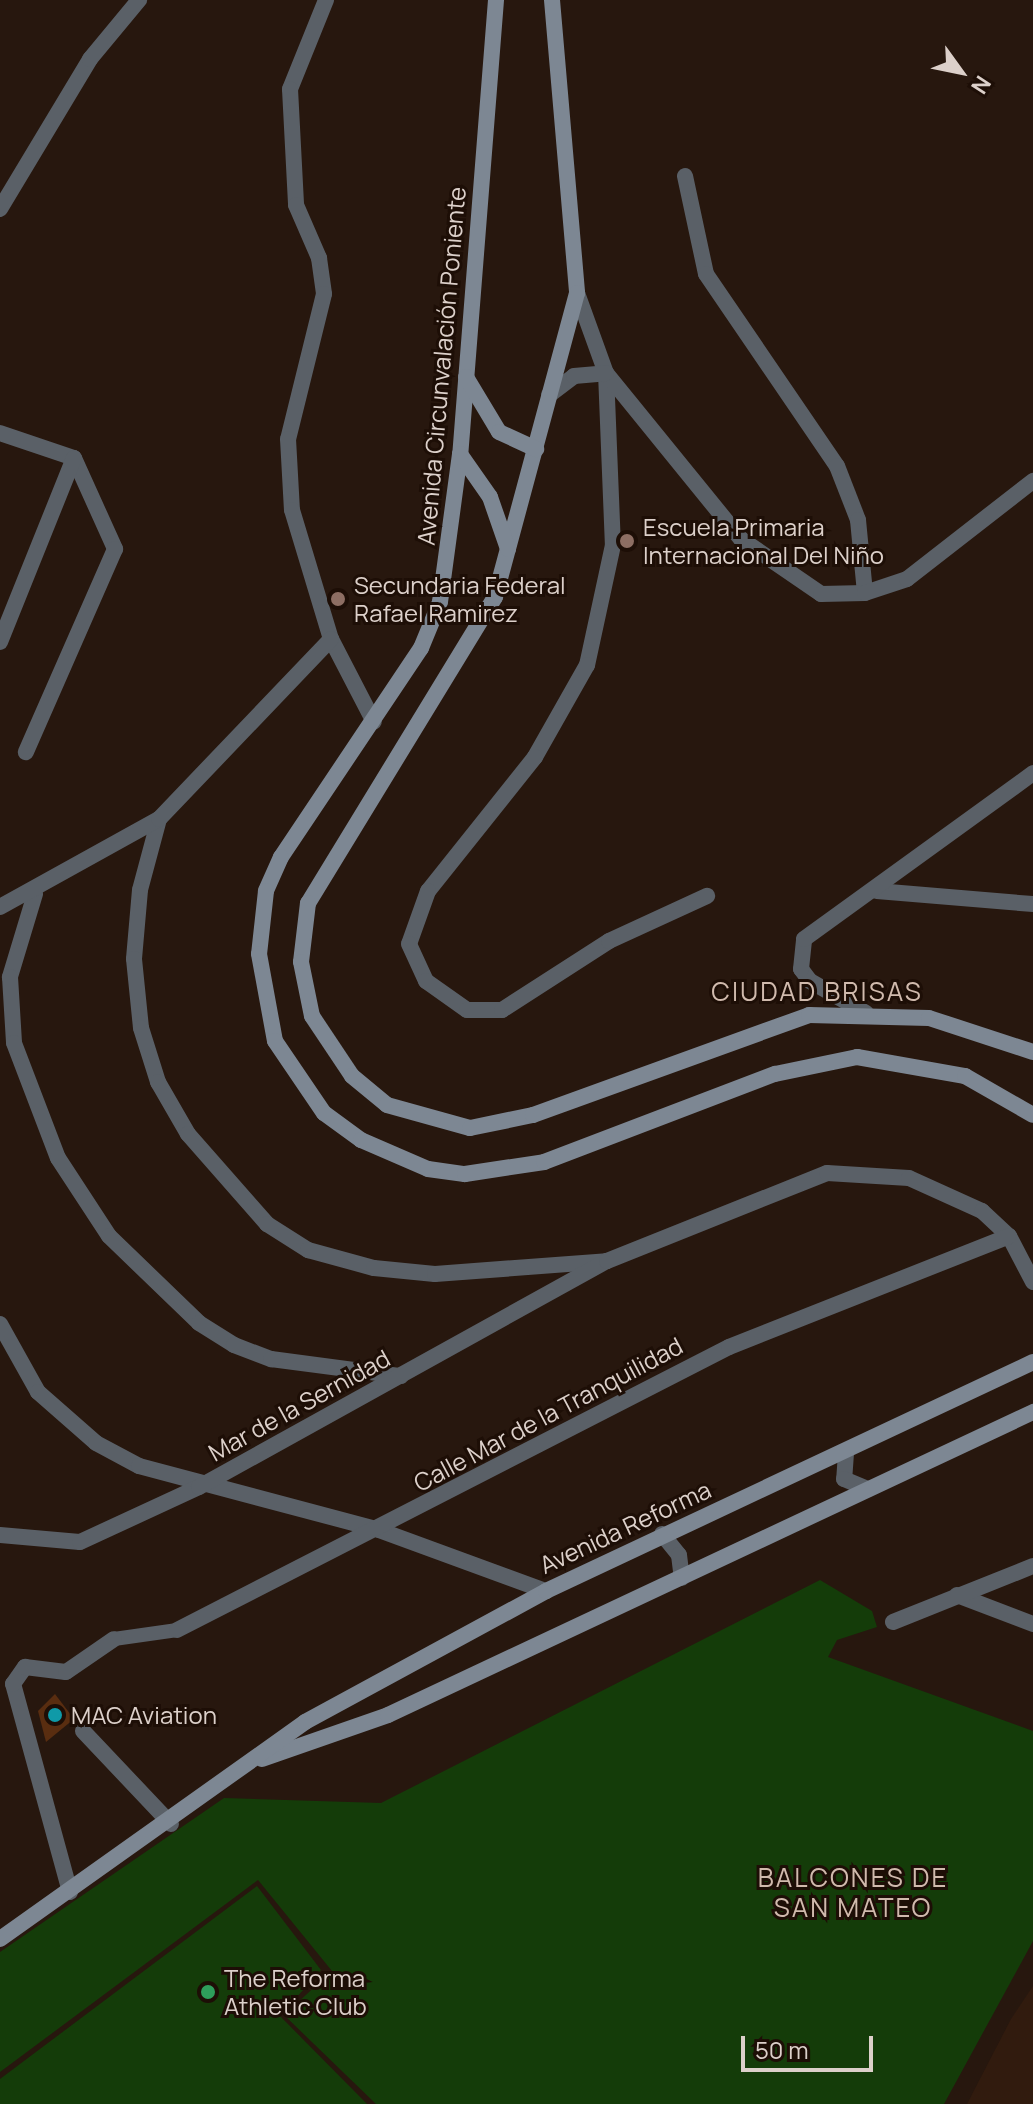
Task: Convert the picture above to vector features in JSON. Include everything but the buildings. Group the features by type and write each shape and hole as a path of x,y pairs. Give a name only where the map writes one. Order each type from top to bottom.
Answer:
{"main road":[{"name":"Avenida Circunvalación Poniente","path":"496,0 460,454 440,602 421,648 281,857 266,891 259,954 275,1041 295,1078 324,1113 361,1140 428,1169 506,1169 775,1074 857,1057 965,1076 1033,1115"},
{"path":"552,0 577,293 508,549 469,649 308,903 301,962 312,1016 352,1076 409,1116 470,1128 498,1125 775,1023 866,1013 929,1018 1031,1050"},
{"path":"466,377 499,432 536,449"},
{"path":"460,454 490,497 508,549"},
{"name":"Avenida Reforma","path":"0,1939 171,1824 305,1722 546,1591 662,1534 846,1453 1033,1362"},
{"name":"Avenida Reforma","path":"252,1762 388,1715 1033,1412"}],"street":[{"path":"0,209 90,59 139,0"},
{"path":"326,0 290,89 296,205 319,258 324,294 288,439 292,510 331,639 374,722"},
{"path":"685,176 706,274 837,466 858,520 865,593"},
{"path":"577,293 606,373 613,545 587,665 535,757 428,891 409,944 426,981 467,1010 502,1010 609,941 707,896"},
{"path":"606,373 741,539 821,594 865,593 907,579 1033,481"},
{"path":"549,395 574,376 606,373"},
{"path":"0,433 74,458 115,549 26,752"},
{"path":"0,642 74,458"},
{"path":"0,907 35,894 159,819 331,639"},
{"path":"866,1013 820,994 801,969 800,954 811,929 877,891 1030,779"},
{"path":"159,819 140,890 134,959 141,1028 158,1082 188,1134 267,1224 308,1250 374,1268 435,1274 607,1261 827,1173 909,1178 982,1211 1009,1236 1033,1282"},
{"path":"877,891 1033,904"},
{"path":"35,894 10,977 14,1043 58,1158 109,1236 199,1323 234,1345 271,1359 401,1376"},
{"name":"Calle Mar de la Tranquilidad","path":"114,1639 177,1630 379,1530 729,1347 1009,1236"},
{"name":"Mar de la Sernidad","path":"0,1535 80,1542 199,1487 607,1261"},
{"path":"0,1324 20,1366 65,1418 139,1466 199,1487 379,1530 546,1591"},
{"path":"846,1453 844,1479 868,1489"},
{"path":"662,1534 679,1555 682,1578"},
{"path":"893,1622 1033,1566"},
{"path":"957,1595 1033,1624"},
{"path":"70,1892 13,1684 25,1667 66,1672 114,1639"},
{"path":"83,1731 171,1824"}],"shaded area":[{"path":"1033,1986 1033,2104 967,2104 1011,2019"}],"green space":[{"path":"820,1580 872,1611 877,1627 837,1640 828,1657 1033,1731 1033,1941 944,2104 376,2104 284,2015 332,1971 258,1880 0,2072 0,1952 224,1798 381,1803"},
{"name":"The Reforma Athletic Club","path":"257,1886 321,1970 280,2016 367,2104 0,2104 0,2079"}],"place":[{"name":"Escuela Primaria Internacional Del Niño","path":"627,541"},
{"name":"Secundaria Federal Rafael Ramirez","path":"338,599"},
{"name":"MAC Aviation","path":"55,1715"},
{"name":"The Reforma Athletic Club","path":"208,1992"}],"district":[{"name":"CIUDAD BRISAS","path":"817,992"},
{"name":"BALCONES DE SAN MATEO","path":"853,1893"}]}
